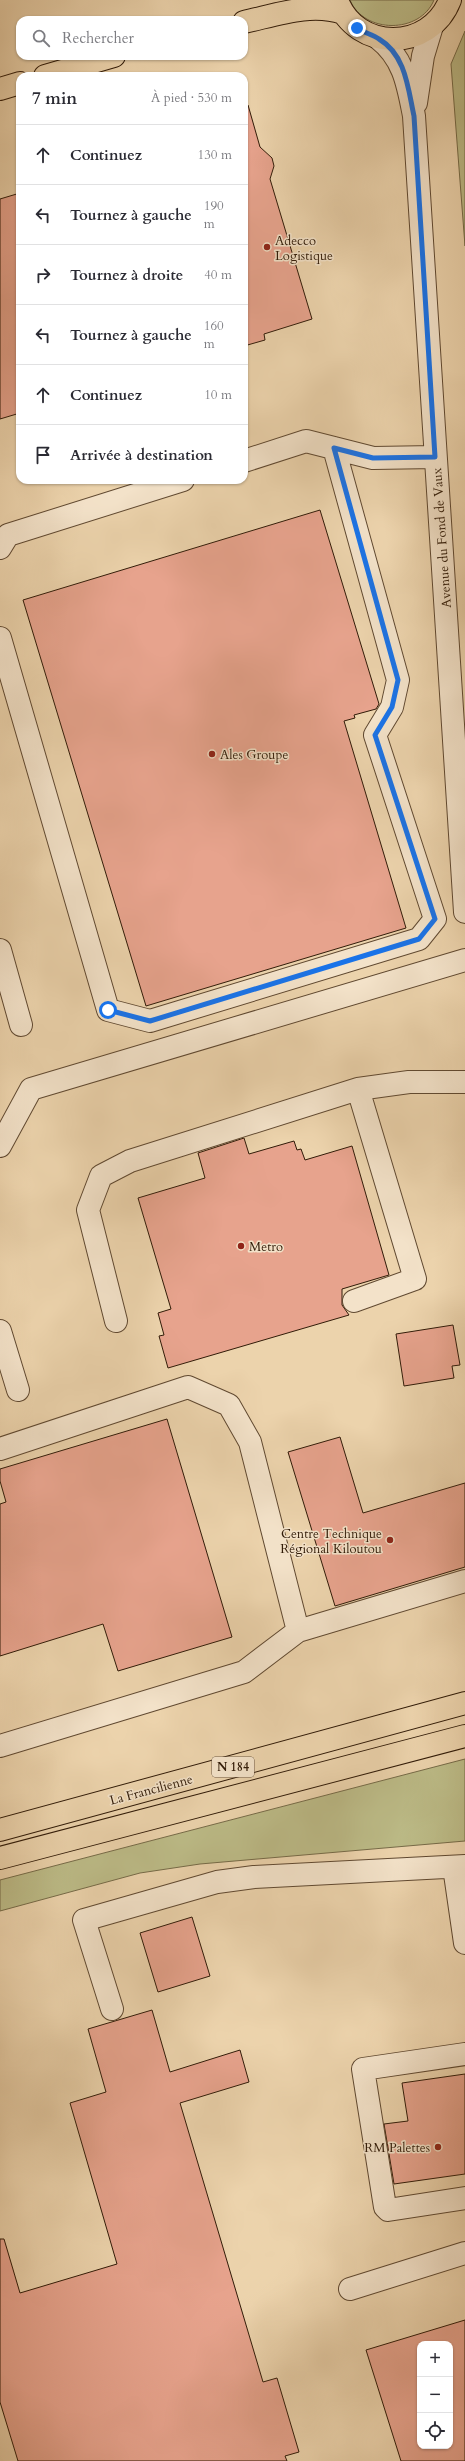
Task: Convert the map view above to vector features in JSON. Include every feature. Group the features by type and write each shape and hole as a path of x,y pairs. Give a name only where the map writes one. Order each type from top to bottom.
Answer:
{"main road":[{"path":"237,16 280,0"},
{"path":"248,21 306,9 340,7 357,28 378,38 403,39 416,35 432,26 440,17 450,0"},
{"path":"59,72 100,60"},
{"path":"0,89 16,84"},
{"name":"La Francilienne","path":"0,1830 465,1703"},
{"name":"N 184","path":"0,1858 465,1736"}],"street":[{"name":"Avenue du Fond de Vaux","path":"414,116 423,56 432,26"},
{"name":"Avenue du Fond de Vaux","path":"378,38 394,52 403,69 414,116 465,912"},
{"path":"248,460 306,441 373,458 435,457"},
{"path":"0,638 108,1010 150,1021 419,939 435,919 375,735 392,707 398,680 334,448"},
{"path":"0,548 8,535 170,484"},
{"path":"0,950 21,1025"},
{"path":"0,1146 31,1089 465,960"},
{"path":"116,1321 88,1210 101,1176 130,1161 358,1089 409,1082 465,1082"},
{"path":"354,1301 415,1279 358,1089"},
{"path":"0,1331 18,1390"},
{"path":"0,1449 188,1387 229,1405 250,1442 298,1631"},
{"path":"0,1746 244,1672 298,1631 465,1581"},
{"path":"112,2009 84,1920 217,1882 254,1877 460,1867 465,1943"},
{"path":"465,2054 363,2069 385,2207 388,2210 465,2198"},
{"path":"350,2289 465,2253"}],"shaded area":[{"path":"350,0 434,0 427,11 417,19 405,24 392,26 379,24 367,19 357,11"},
{"path":"465,31 465,246 451,64"},
{"path":"465,1759 465,1841 200,1864 140,1873 0,1911 0,1880"}],"building":[{"name":"Adecco Logistique","path":"248,105 260,147 272,158 274,166 270,179 312,319 264,334 265,340 248,345"},
{"path":"16,194 16,414 0,419 0,199"},
{"name":"Ales Groupe","path":"320,510 379,704 376,709 354,715 355,718 344,721 406,928 146,1006 23,600"},
{"name":"Metro","path":"244,1138 249,1154 294,1141 297,1150 301,1149 305,1160 352,1146 389,1275 342,1289 342,1305 349,1315 168,1368 159,1336 164,1335 158,1313 171,1309 138,1198 205,1178 198,1153"},
{"path":"453,1325 460,1365 452,1366 454,1378 404,1386 396,1334"},
{"path":"167,1419 232,1637 118,1671 103,1624 0,1656 0,1504 6,1502 0,1481 0,1469"},
{"name":"Centre Technique Régional Kiloutou","path":"340,1437 363,1513 465,1483 465,1567 335,1606 288,1452"},
{"path":"192,1917 210,1976 158,1992 140,1933"},
{"path":"152,2010 170,2072 240,2050 249,2082 180,2103 263,2382 277,2378 299,2452 285,2456 287,2461 18,2461 0,2402 0,2239 4,2239 20,2293 117,2264 70,2103 106,2092 88,2029"},
{"name":"RM Palettes","path":"465,2074 465,2174 394,2184 384,2124 408,2121 402,2083"},
{"path":"465,2320 465,2461 401,2461 366,2350"}],"place":[{"name":"Adecco Logistique","path":"267,247"},
{"name":"Ales Groupe","path":"212,754"},
{"name":"Metro","path":"241,1246"},
{"name":"Centre Technique Régional Kiloutou","path":"390,1540"},
{"name":"RM Palettes","path":"438,2147"}],"route":[{"path":"108,1010 150,1021 419,939 435,919 375,735 392,707 398,680 334,448 373,458 422,456 435,457 414,116 403,69 394,52 387,44 378,38 357,28"}]}
